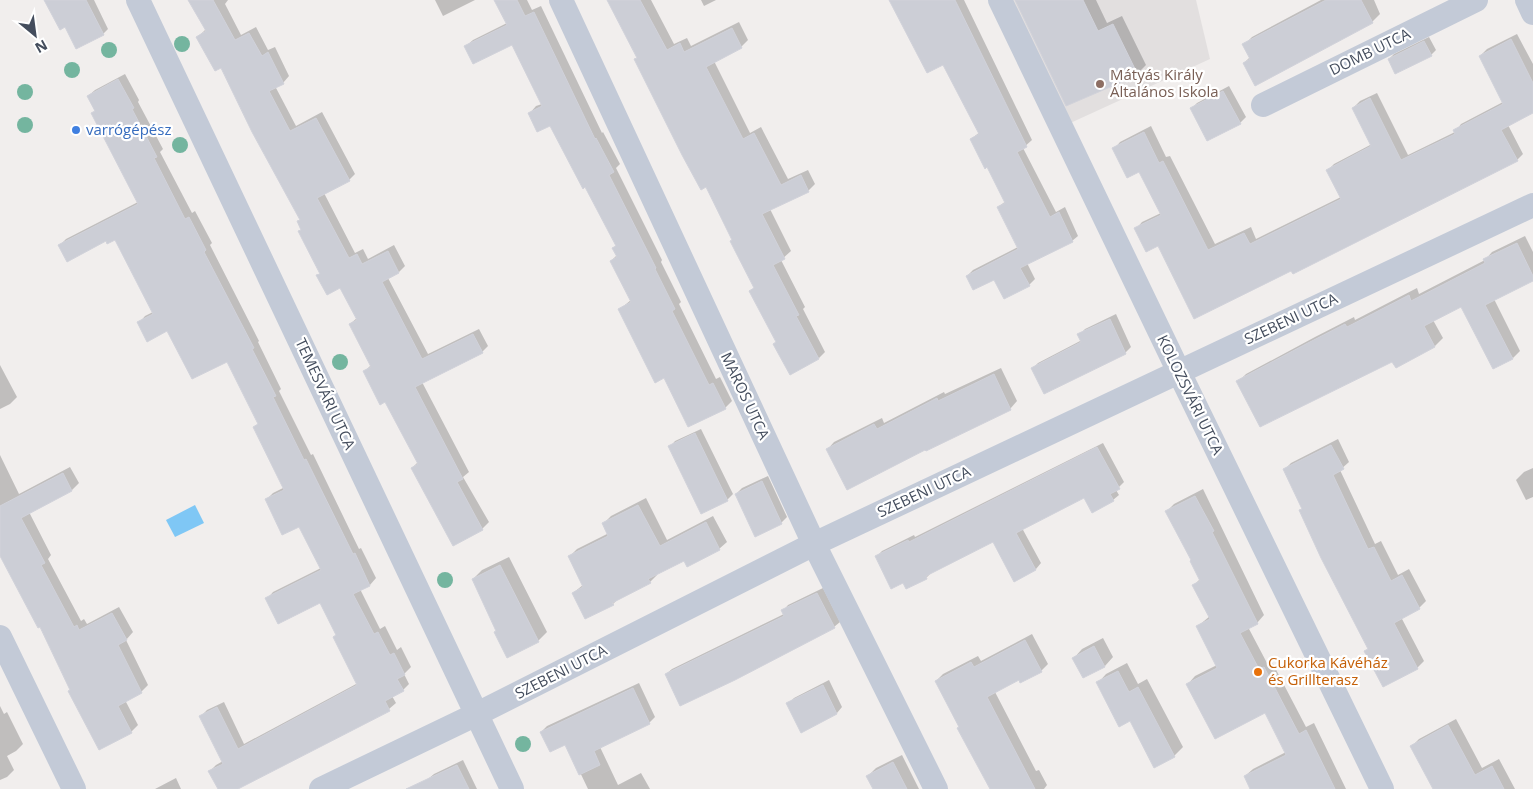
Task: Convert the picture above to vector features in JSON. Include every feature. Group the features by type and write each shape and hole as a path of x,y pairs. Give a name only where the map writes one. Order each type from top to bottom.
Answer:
{"street":[{"name":"TEMESVÁRI UTCA","path":"138,0 512,789"},
{"name":"MAROS UTCA","path":"561,0 814,544 936,789"},
{"name":"KOLOZSVÁRI UTCA","path":"1000,0 1382,789"},
{"name":"DOMB UTCA","path":"1263,105 1476,0"},
{"path":"1527,0 1533,13"},
{"name":"SZEBENI UTCA","path":"320,789 477,714 814,544 1533,205"},
{"path":"0,638 74,789"}],"shaded area":[{"name":"Mátyás Király Általános Iskola","path":"1007,0 1196,0 1210,59 1066,125"}],"water":[{"path":"195,505 204,523 175,537 166,520"}],"building":[{"path":"44,0 86,0 104,35 76,49 65,27 60,30"},
{"path":"188,0 213,0 235,40 249,33 262,56 268,52 284,84 269,91 290,131 316,118 350,181 317,198 349,258 357,254 362,264 388,251 399,273 382,282 422,359 473,334 483,353 415,387 463,479 457,482 483,530 453,546 411,468 418,464 385,402 380,405 363,371 371,367 349,324 357,320 340,288 327,295 316,275 320,274 298,231 301,230 297,221 300,220 252,132 221,68 215,71 196,37 206,31"},
{"path":"494,0 517,0 525,16 534,12 595,139 614,172 609,175 675,309 672,311 709,385 713,383 726,409 688,427 664,378 655,383 618,309 631,302 610,261 617,257 612,248 616,246 550,126 537,132 528,113 542,106 512,45 473,64 464,46 507,25"},
{"path":"607,0 640,0 667,50 680,43 684,52 732,28 742,48 706,67 743,139 754,133 781,185 801,175 809,192 762,214 785,259 773,265 799,315 796,316 819,359 790,375 773,344 776,342 749,291 754,288 730,241 732,240 706,187 701,190 682,155 634,59 637,58"},
{"path":"889,0 955,0 1027,147 1017,152 1050,217 1059,212 1073,242 1020,268 1030,286 1004,299 994,280 973,290 966,276 1018,249 997,207 1005,203 970,139 979,134 943,65 927,73"},
{"path":"1015,0 1083,0 1098,31 1113,24 1138,75 1066,106"},
{"path":"1326,0 1361,0 1373,23 1255,86 1243,63 1250,59 1242,44"},
{"path":"1511,39 1533,83 1533,113 1501,130 1518,161 1293,274 1291,271 1194,319 1158,246 1146,252 1134,228 1161,215 1139,172 1127,178 1112,148 1144,132 1159,163 1163,161 1208,250 1244,233 1250,244 1341,199 1326,170 1371,146 1352,108 1370,98 1401,160 1455,134 1453,130 1503,104 1479,56"},
{"path":"1424,41 1432,56 1395,74 1388,59"},
{"path":"118,79 157,157 154,158 185,219 189,217 206,250 204,252 254,348 252,349 276,396 273,397 304,460 306,459 353,554 355,553 370,586 353,594 374,634 378,632 390,655 394,653 405,675 397,679 404,691 385,701 390,711 238,789 218,789 208,771 223,764 199,716 217,707 238,749 357,685 333,637 336,635 320,603 278,624 265,598 321,570 299,527 282,535 265,499 284,490 253,427 258,424 227,362 192,379 167,331 147,342 137,322 153,314 115,240 107,244 106,241 67,262 58,245 138,204 91,113 95,111 87,96"},
{"path":"1223,91 1241,124 1207,141 1190,108"},
{"path":"1517,243 1533,276 1533,281 1485,305 1513,359 1493,369 1461,307 1424,326 1435,347 1396,368 1392,362 1260,427 1236,381 1345,324 1347,327 1409,295 1411,301 1485,263 1483,259"},
{"path":"1110,319 1126,354 1044,394 1031,368 1081,342 1077,334"},
{"path":"994,374 1011,410 925,450 847,490 826,449 874,424 877,429 937,398 938,401"},
{"path":"695,433 728,501 701,514 668,446"},
{"path":"1331,445 1344,469 1333,475 1368,549 1374,547 1391,581 1402,575 1420,609 1394,623 1418,669 1383,687 1364,651 1368,649 1321,558 1299,510 1302,509 1283,469"},
{"path":"1097,447 1120,489 1110,494 1114,501 1092,513 1084,498 1016,533 1036,570 1014,582 993,542 926,576 927,579 906,589 903,583 891,589 875,556 908,540 909,542"},
{"path":"63,473 72,491 21,518 45,563 41,565 74,627 77,625 79,630 112,613 127,640 118,645 142,693 118,706 132,733 99,750 68,691 70,690 40,627 38,628 0,556 0,506"},
{"path":"762,481 782,524 755,537 735,494"},
{"path":"1195,496 1214,531 1212,532 1258,624 1240,633 1259,669 1264,667 1299,734 1306,730 1335,789 1250,789 1244,776 1286,755 1265,713 1215,739 1186,684 1217,668 1196,626 1210,619 1192,585 1200,581 1165,511"},
{"path":"638,505 660,546 706,522 720,550 687,567 684,561 648,579 651,583 612,603 614,605 585,619 572,593 583,587 568,556 608,536 602,523"},
{"path":"500,565 539,642 507,658 472,579"},
{"path":"817,593 835,628 680,706 665,674 784,616 781,610"},
{"path":"1025,640 1042,672 1020,683 1019,680 987,697 1035,789 990,789 957,728 959,727 935,681 971,662 974,667"},
{"path":"1094,646 1105,667 1083,678 1072,658"},
{"path":"1118,671 1129,692 1138,687 1175,757 1154,768 1130,721 1119,727 1096,682"},
{"path":"823,685 837,714 801,733 786,703"},
{"path":"633,688 650,724 594,751 600,765 579,775 565,745 550,752 540,732"},
{"path":"1448,725 1475,775 1492,766 1504,789 1433,789 1410,746"},
{"path":"893,762 907,789 873,789 866,776"},
{"path":"457,765 469,789 406,789"}],"place":[{"name":"Mátyás Király Általános Iskola","path":"1100,84"},
{"name":"varrógépész","path":"76,130"},
{"name":"Cukorka Kávéház és Grillterasz","path":"1258,672"}]}
